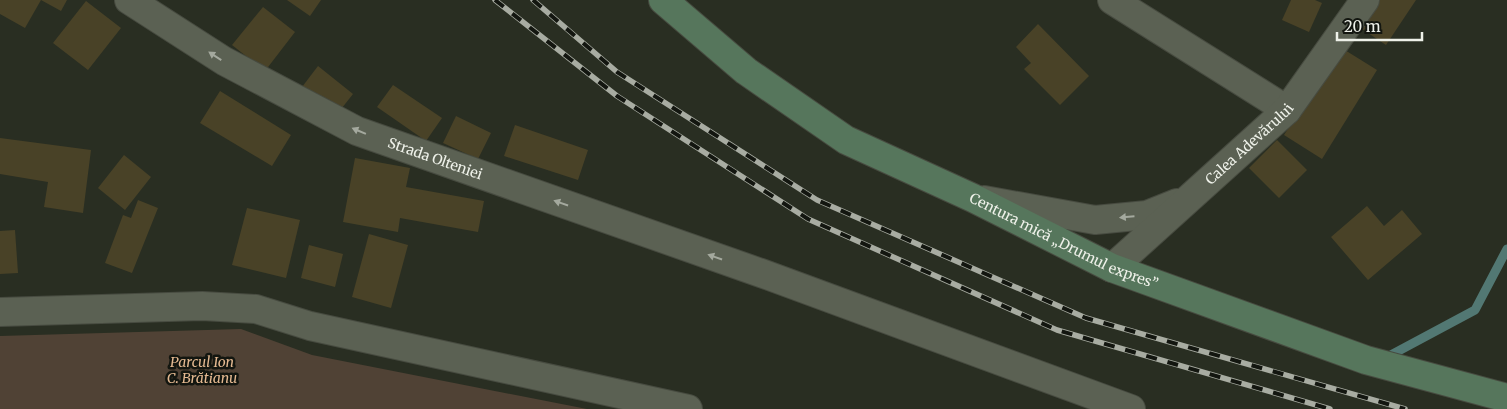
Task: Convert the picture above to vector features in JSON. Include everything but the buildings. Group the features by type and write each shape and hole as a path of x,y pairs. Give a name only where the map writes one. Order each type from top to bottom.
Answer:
{"main road":[{"name":"Centura mică „Drumul expres”","path":"663,0 746,71 846,140 973,198 1112,268 1366,360 1507,398"}],"street":[{"name":"Strada Olteniei","path":"129,0 224,61 357,131 760,273 1131,409"},
{"path":"1112,0 1287,110"},
{"name":"Calea Adevărului","path":"1112,268 1287,110 1365,0"},
{"path":"973,198 1095,220 1148,215 1190,198"},
{"path":"0,312 202,306 256,309 310,326 688,409"}],"green space":[{"name":"Parcul Ion C. Brătianu","path":"241,329 312,355 587,409 0,409 0,336"}],"waterway":[{"path":"1389,356 1475,310 1507,249"}],"railway":[{"path":"495,0 617,96 808,219 1057,330 1330,409"},
{"path":"533,0 617,72 817,200 1086,318 1405,409"}]}
